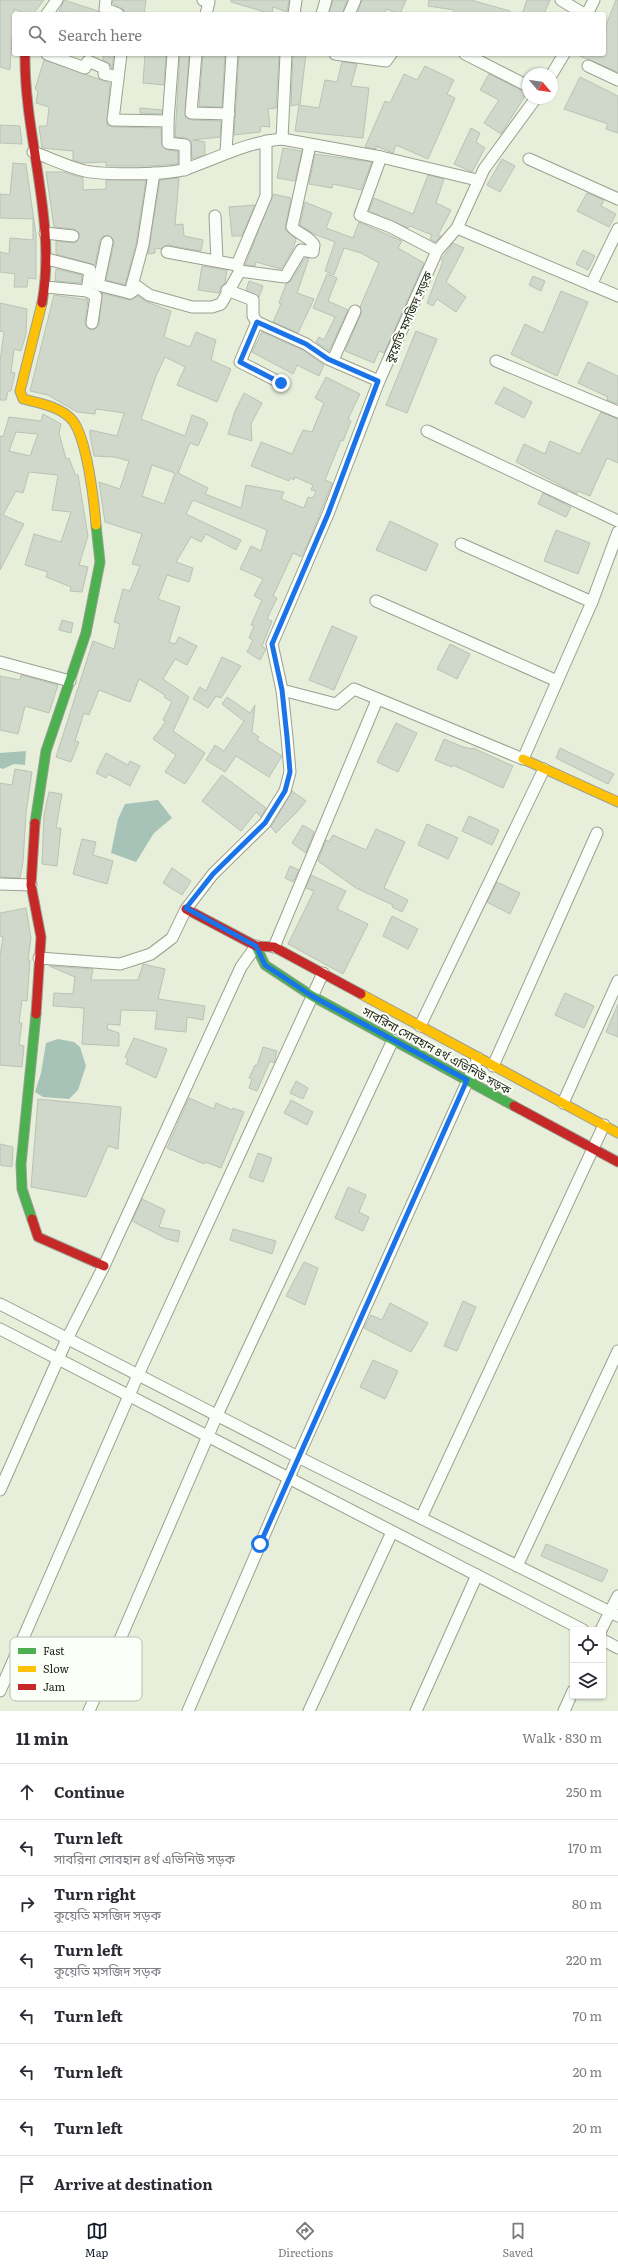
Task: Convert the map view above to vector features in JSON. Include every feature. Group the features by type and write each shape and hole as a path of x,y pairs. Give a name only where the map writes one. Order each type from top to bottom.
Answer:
{"street":[{"path":"48,12 57,0"},
{"path":"106,0 104,10 111,12"},
{"path":"203,0 209,2 206,12"},
{"path":"294,12 296,0"},
{"path":"323,12 326,0"},
{"path":"350,12 354,0"},
{"path":"561,0 582,12"},
{"path":"587,12 594,0"},
{"path":"25,56 23,83 45,233 47,259 46,287 20,391 23,399 44,404 72,420 80,434 94,505 100,562 86,633 41,769 35,814 31,885 41,937 33,1054 21,1164 22,1189 38,1237 104,1266"},
{"path":"52,56 84,68 88,61 104,68 104,74 118,77"},
{"path":"121,56 113,120 168,121"},
{"path":"173,56 168,121 168,143 185,145 185,170"},
{"path":"196,56 191,113 229,114"},
{"path":"226,152 232,56"},
{"path":"282,140 286,56"},
{"path":"350,56 386,61 390,56"},
{"path":"469,56 522,83"},
{"path":"556,68 563,56"},
{"path":"588,66 618,80"},
{"name":"কুয়েতি মসজিদ সড়ক","path":"39,958 120,964 151,954 172,938 186,908 213,874 265,823 285,791 290,772 282,690 272,644 328,514 378,381 437,251 457,228 477,180 532,104"},
{"path":"33,152 86,171 154,173 185,170 226,152 266,140 282,140 381,157 477,180"},
{"path":"46,287 130,293 138,287 149,295 203,308 221,304 238,268 266,196 266,140"},
{"path":"167,252 217,260 238,268 284,277 301,250 313,252 314,245 309,237 297,233 292,227 310,145"},
{"path":"381,157 360,215 391,226 437,251"},
{"path":"529,159 618,198"},
{"path":"130,293 143,245 154,173"},
{"path":"216,216 217,260"},
{"path":"457,228 618,296"},
{"path":"591,285 618,229"},
{"path":"45,233 73,236"},
{"path":"92,323 94,291 107,242"},
{"path":"47,259 90,270 94,291"},
{"path":"227,290 253,300 253,316 257,322 306,344 328,359 378,381"},
{"path":"333,360 355,311"},
{"path":"257,322 240,362 281,383"},
{"path":"496,361 618,412"},
{"path":"427,431 618,521"},
{"path":"523,759 592,602 618,532"},
{"path":"461,544 592,602"},
{"path":"376,601 558,680"},
{"path":"0,662 70,681"},
{"path":"282,690 336,704 354,689 377,700 523,759 618,802"},
{"path":"274,946 377,700"},
{"path":"420,1026 544,769"},
{"path":"493,1066 597,833"},
{"path":"0,884 31,885"},
{"name":"সাবরিনা সোবহান ৪র্থ এভিনিউ সড়ক","path":"186,908 256,946 274,946 618,1133"},
{"path":"0,1490 58,1360 104,1266 241,966 256,946"},
{"name":"সাবরিনা সোবহান ৪র্থ এভিনিউ সড়ক","path":"256,946 265,965 312,996 618,1162"},
{"path":"24,1637 138,1375 323,973"},
{"path":"563,1103 618,981"},
{"path":"121,1637 217,1415 393,1040"},
{"path":"188,1711 298,1457 478,1058"},
{"path":"422,1518 604,1125"},
{"path":"0,1304 298,1457 614,1614"},
{"path":"0,1329 577,1627"},
{"path":"517,1566 618,1351"},
{"path":"309,1711 392,1532"},
{"path":"416,1711 477,1575"},
{"path":"604,1627 614,1614 618,1596"},
{"path":"606,1642 618,1648"},
{"path":"0,1691 10,1668"},
{"path":"564,1711 570,1698"},
{"path":"89,1711 93,1701"}],"shaded area":[{"path":"26,751 25,765 14,764 3,769 0,768 0,753"},
{"path":"158,800 172,818 154,833 136,862 111,853 118,819 125,804"},
{"path":"58,1039 74,1042 80,1047 86,1066 78,1090 69,1099 43,1097 35,1092 41,1073 46,1043"}],"building":[{"path":"0,0 44,0 35,12 22,12 14,9 14,12 12,12 10,70 0,67"},
{"path":"64,0 99,12 59,12"},
{"path":"113,0 146,0 144,12 124,12 123,9 113,4"},
{"path":"231,0 289,0 287,12 273,7 272,12 265,12 231,2"},
{"path":"333,0 347,0 343,12 330,12"},
{"path":"362,0 406,0 401,12 394,12 386,9 385,12 358,12"},
{"path":"429,0 471,0 510,11 454,12 454,10 428,6"},
{"path":"527,0 550,0 545,12 523,12"},
{"path":"616,0 618,0 618,72 580,56 606,56 606,25"},
{"path":"103,56 114,56 112,69 110,64 103,60"},
{"path":"145,56 166,56 164,85 143,83"},
{"path":"180,56 189,56 185,116 191,120 221,121 220,137 193,140 205,142 205,155 192,159 191,141 186,138 175,137"},
{"path":"203,56 225,56 222,107 199,106"},
{"path":"239,56 279,56 276,108 268,109 270,127 261,126 260,132 234,135"},
{"path":"293,56 306,56 300,104 291,106"},
{"path":"44,60 110,83 107,125 113,127 161,128 162,146 167,150 178,151 178,164 151,166 106,166 106,162 83,163 73,160 73,151 42,148 39,126 47,126 49,107 36,103 38,91 35,89"},
{"path":"342,62 357,64 351,86 369,88 363,138 295,131 299,105 319,108 325,80 337,82"},
{"path":"425,66 454,80 447,94 455,98 428,159 396,145 393,153 376,146 376,149 365,147 385,101 390,103 404,74 417,80"},
{"path":"489,74 522,90 522,101 501,134 484,123 499,100 480,90"},
{"path":"580,77 618,96 618,133 606,129 608,124 564,109"},
{"path":"140,108 162,110 162,114 140,113"},
{"path":"0,125 20,126 22,144 0,143"},
{"path":"471,128 480,133 476,142 485,148 472,172 454,164"},
{"path":"283,148 302,151 295,181 277,178"},
{"path":"315,154 372,162 361,190 333,184 332,188 309,184"},
{"path":"502,159 515,166 500,192 487,185"},
{"path":"13,163 26,164 36,235 36,279 28,278 27,287 14,287 15,274 0,272 0,252 9,254 10,238 33,240 33,219 0,218 0,194 10,195"},
{"path":"46,172 64,172 83,178 83,190 106,189 106,180 146,180 136,244 125,285 106,280 114,243 113,239 109,235 104,236 100,240 95,265 56,254 56,241 75,243 80,236 74,229 54,227"},
{"path":"428,175 444,179 436,203 451,210 438,235 441,236 435,242 430,239 432,235 410,226 408,228 369,211 374,198 413,214"},
{"path":"179,178 175,225 183,224 184,236 203,240 201,251 168,245 161,249 155,248 155,253 148,254 160,180"},
{"path":"587,193 604,200 601,206 616,214 609,227 577,211"},
{"path":"273,194 291,198 285,229 296,239 293,249 281,269 256,262 255,266 245,265"},
{"path":"305,202 332,213 326,228 353,238 359,222 402,241 398,248 424,263 384,353 379,351 374,363 345,351 361,314 360,307 379,263 361,253 344,248 334,275 325,271 335,242 314,234 300,225"},
{"path":"255,205 242,236 232,236 229,207"},
{"path":"453,243 464,248 446,282 466,297 456,312 437,299 433,306 427,303 443,261 441,260"},
{"path":"583,250 595,256 588,270 576,264"},
{"path":"305,258 309,258 297,293 314,299 298,333 273,322 281,304 279,303 286,284 291,281"},
{"path":"202,266 227,270 225,283 221,287 219,293 198,290"},
{"path":"56,269 82,275 81,283 55,281"},
{"path":"327,274 337,278 328,301 348,310 329,351 316,342 319,337 324,340 335,317 313,308"},
{"path":"533,276 545,281 541,291 529,285"},
{"path":"249,281 263,286 259,297 246,290"},
{"path":"561,291 588,302 557,376 511,354 525,324 543,333"},
{"path":"102,293 129,300 138,296 147,302 171,311 164,337 190,347 196,332 216,340 211,360 231,369 217,402 177,385 185,367 165,357 156,376 141,419 185,436 192,415 205,420 204,421 208,423 198,446 190,443 178,473 208,488 205,494 241,508 246,485 284,492 281,499 304,508 308,497 313,498 316,491 311,490 313,485 295,477 294,480 290,478 289,481 251,466 261,442 292,454 303,430 312,432 324,403 315,398 326,377 360,394 348,419 351,421 343,441 341,440 325,480 332,483 309,541 301,557 293,553 273,596 277,598 267,619 272,621 262,646 266,649 260,660 247,652 253,640 249,638 254,626 251,625 262,600 254,596 263,579 240,569 251,546 261,551 267,530 193,500 186,514 241,540 236,550 206,534 201,542 191,537 176,562 193,568 189,582 167,575 158,599 180,607 169,642 175,644 179,637 197,646 187,665 175,659 163,679 189,697 173,731 205,753 185,784 165,772 176,755 153,739 166,721 163,720 172,702 164,697 165,695 139,679 130,702 99,690 89,715 84,713 75,741 79,742 71,762 56,757 93,641 114,649 120,624 114,622 123,589 130,591 140,566 132,564 142,534 105,522 99,482 120,489 129,461 115,457 94,456 90,435 90,430 117,436 124,413 96,409 95,414 77,412 48,395 30,391 54,295 88,300 85,322 87,328 91,330 95,329 99,324","holes":["152,465 175,473 164,504 142,496"]},
{"path":"0,303 27,309 26,334 21,351 14,349 11,372 15,373 11,391 8,391 6,400 0,400 0,361 4,332 0,331"},
{"path":"416,331 437,339 407,413 386,405"},
{"path":"262,332 303,350 324,365 319,376 297,365 293,374 252,352"},
{"path":"588,362 618,376 618,404 607,400 608,397 578,383"},
{"path":"504,387 532,402 524,418 495,403"},
{"path":"244,393 262,403 251,424 252,441 228,434 235,411"},
{"path":"601,412 618,419 618,463 607,458 590,496 578,491 577,494 516,462 524,444 545,454 550,441 580,454"},
{"path":"43,414 61,424 59,433 66,459 69,458 75,474 78,475 88,536 79,565 88,567 82,592 70,591 71,587 46,577 48,572 25,565 34,534 61,542 71,512 52,510 58,475 29,472 23,493 16,491 3,515 24,524 0,570 0,436 3,437 9,417 41,421","holes":["16,432 38,434 30,456 9,451"]},
{"path":"543,493 571,507 566,517 538,504"},
{"path":"390,521 438,544 426,571 376,550"},
{"path":"556,530 590,543 578,574 544,561"},
{"path":"62,620 73,623 71,633 59,630"},
{"path":"332,626 357,637 334,690 309,680"},
{"path":"450,644 470,654 457,679 437,669"},
{"path":"222,657 241,666 221,698 216,696 208,708 193,699 200,687 206,691"},
{"path":"21,675 58,685 49,713 25,706 18,734 0,730 0,676 20,680"},
{"path":"227,697 250,713 255,705 252,732 259,737 257,740 282,756 269,777 236,756 225,772 206,760 215,745 224,751 244,721 222,704"},
{"path":"396,723 417,733 398,772 377,762"},
{"path":"444,739 463,747 473,748 513,766 503,788 453,765 452,767 435,760"},
{"path":"560,748 614,774 608,784 556,758"},
{"path":"106,753 128,765 130,761 140,766 130,786 108,774 106,778 96,773"},
{"path":"15,769 32,772 26,813 23,862 20,878 0,877 0,783 12,785"},
{"path":"222,775 266,808 261,817 256,812 241,831 202,801"},
{"path":"292,791 306,801 276,833 271,827"},
{"path":"49,792 62,794 56,828 61,828 57,866 42,864 44,815"},
{"path":"469,816 499,830 492,845 462,831"},
{"path":"427,824 458,838 448,859 418,845"},
{"path":"303,825 314,832 306,853 292,843"},
{"path":"376,829 405,842 384,888 408,900 402,912 392,907 393,905 356,888 318,861 326,840 329,842 333,835 366,850"},
{"path":"82,839 96,842 93,855 113,861 107,884 73,874"},
{"path":"290,866 299,870 293,882 285,878"},
{"path":"172,868 191,881 182,895 163,883"},
{"path":"311,875 346,891 337,909 368,924 343,974 288,944 314,891 306,888"},
{"path":"497,882 520,893 510,914 487,902"},
{"path":"26,908 31,938 28,960 30,960 27,1001 22,1000 19,1023 22,1023 19,1045 24,1046 22,1067 0,1065 0,956 3,937 0,936 0,913"},
{"path":"392,916 418,929 408,949 383,936"},
{"path":"143,964 165,969 158,999 205,1006 203,1020 187,1017 186,1032 155,1029 157,1011 121,1010 120,1025 108,1024 107,1029 119,1033 119,1046 82,1044 84,1008 53,1006 54,993 73,994 75,977 49,966 93,969 91,980 138,980"},
{"path":"565,993 594,1006 584,1028 555,1015"},
{"path":"618,1004 618,1037 606,1032"},
{"path":"134,1038 167,1049 156,1078 126,1064 128,1059 125,1057"},
{"path":"263,1047 277,1051 274,1063 270,1061 257,1091 249,1088 252,1079 249,1078 255,1065 257,1066"},
{"path":"296,1081 308,1088 303,1099 290,1093"},
{"path":"189,1098 214,1109 216,1103 232,1110 233,1108 244,1112 221,1168 205,1162 204,1164 167,1148"},
{"path":"38,1099 121,1107 118,1149 108,1146 86,1197 31,1187"},
{"path":"291,1100 313,1112 307,1125 284,1113"},
{"path":"0,1144 13,1147 12,1167 0,1165"},
{"path":"258,1153 272,1158 263,1182 249,1177"},
{"path":"348,1187 366,1195 359,1212 369,1217 363,1231 335,1218"},
{"path":"142,1199 165,1210 159,1227 180,1231 178,1242 167,1239 132,1221"},
{"path":"233,1229 276,1241 272,1254 230,1240"},
{"path":"304,1262 318,1268 305,1305 286,1296"},
{"path":"463,1301 476,1307 457,1351 444,1346"},
{"path":"390,1303 428,1323 411,1352 364,1328 371,1315 382,1320"},
{"path":"373,1360 398,1371 385,1399 360,1387"},
{"path":"546,1544 608,1570 602,1582 541,1556"}],"traffic: fast":[{"path":"35,823 46,751 86,633 100,562 96,525"},
{"path":"256,946 265,965 312,996 514,1106"},
{"path":"32,1219 22,1189 21,1164 36,1014"}],"traffic: slow":[{"path":"42,303 20,391 23,399 57,409 73,421 78,430 86,456 92,486 96,525"},
{"path":"523,759 618,802"},
{"path":"361,994 618,1133"}],"traffic: jam":[{"path":"25,56 29,116 39,179 46,241 46,272 42,303"},
{"path":"35,823 31,885 41,937 36,1014"},
{"path":"186,909 256,946 274,947 361,994"},
{"path":"514,1106 618,1162"},
{"path":"32,1219 38,1237 104,1266"}],"route":[{"path":"260,1544 467,1080 312,996 265,965 256,946 186,908 213,874 265,823 285,791 290,772 287,737 282,690 274,661 272,644 328,514 378,381 328,359 306,344 257,322 240,362 243,365 281,383"}]}
